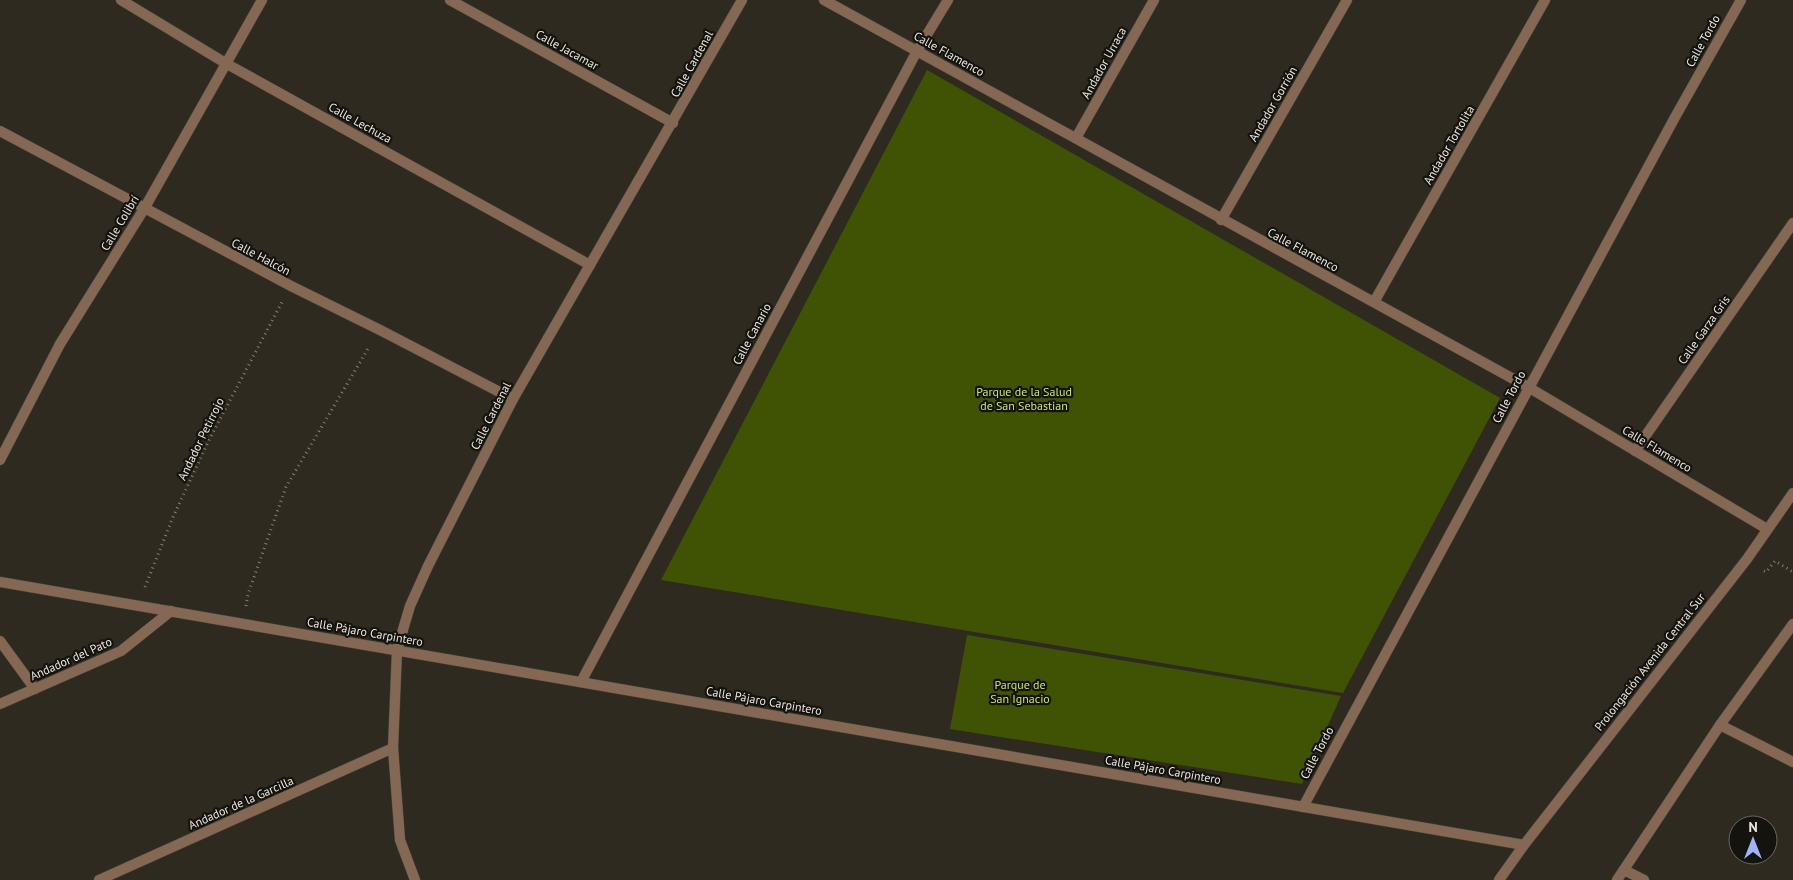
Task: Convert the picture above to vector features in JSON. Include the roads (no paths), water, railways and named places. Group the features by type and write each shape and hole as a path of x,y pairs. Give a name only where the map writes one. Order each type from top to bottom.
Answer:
{"street":[{"name":"Calle Lechuza","path":"121,0 227,64 590,265"},
{"name":"Calle Colibrí","path":"0,460 60,344 144,209 262,0"},
{"name":"Calle Jacamar","path":"450,0 673,123"},
{"name":"Calle Cardenal","path":"415,880 400,840 393,748 397,650 410,606 428,566 513,399 742,0"},
{"name":"Calle Flamenco","path":"824,0 1528,388 1767,529"},
{"name":"Calle Canario","path":"581,682 917,51 948,0"},
{"name":"Andador Urraca","path":"1076,138 1154,0"},
{"name":"Andador Gorrión","path":"1221,220 1347,0"},
{"name":"Andador Tortolita","path":"1374,302 1545,0"},
{"name":"Calle Tordo","path":"1303,807 1669,127 1741,0"},
{"name":"Calle Halcón","path":"0,131 291,286 513,399"},
{"name":"Calle Garza Gris","path":"1636,451 1793,223"},
{"name":"Prolongación Avenida Central Sur","path":"1499,880 1524,845 1747,559 1793,493"},
{"name":"Calle Pájaro Carpintero","path":"0,582 1524,845"},
{"name":"Andador del Pato","path":"0,704 121,651 171,611"},
{"path":"1617,880 1720,725 1793,624"},
{"path":"0,641 35,689"},
{"path":"1720,725 1793,762"},
{"name":"Andador de la Garcilla","path":"99,880 393,748"},
{"path":"1624,870 1644,880"}],"park label":[{"name":"Parque de la Salud de San Sebastian","path":"1024,399"},
{"name":"Parque de San Ignacio","path":"1020,692"}]}
